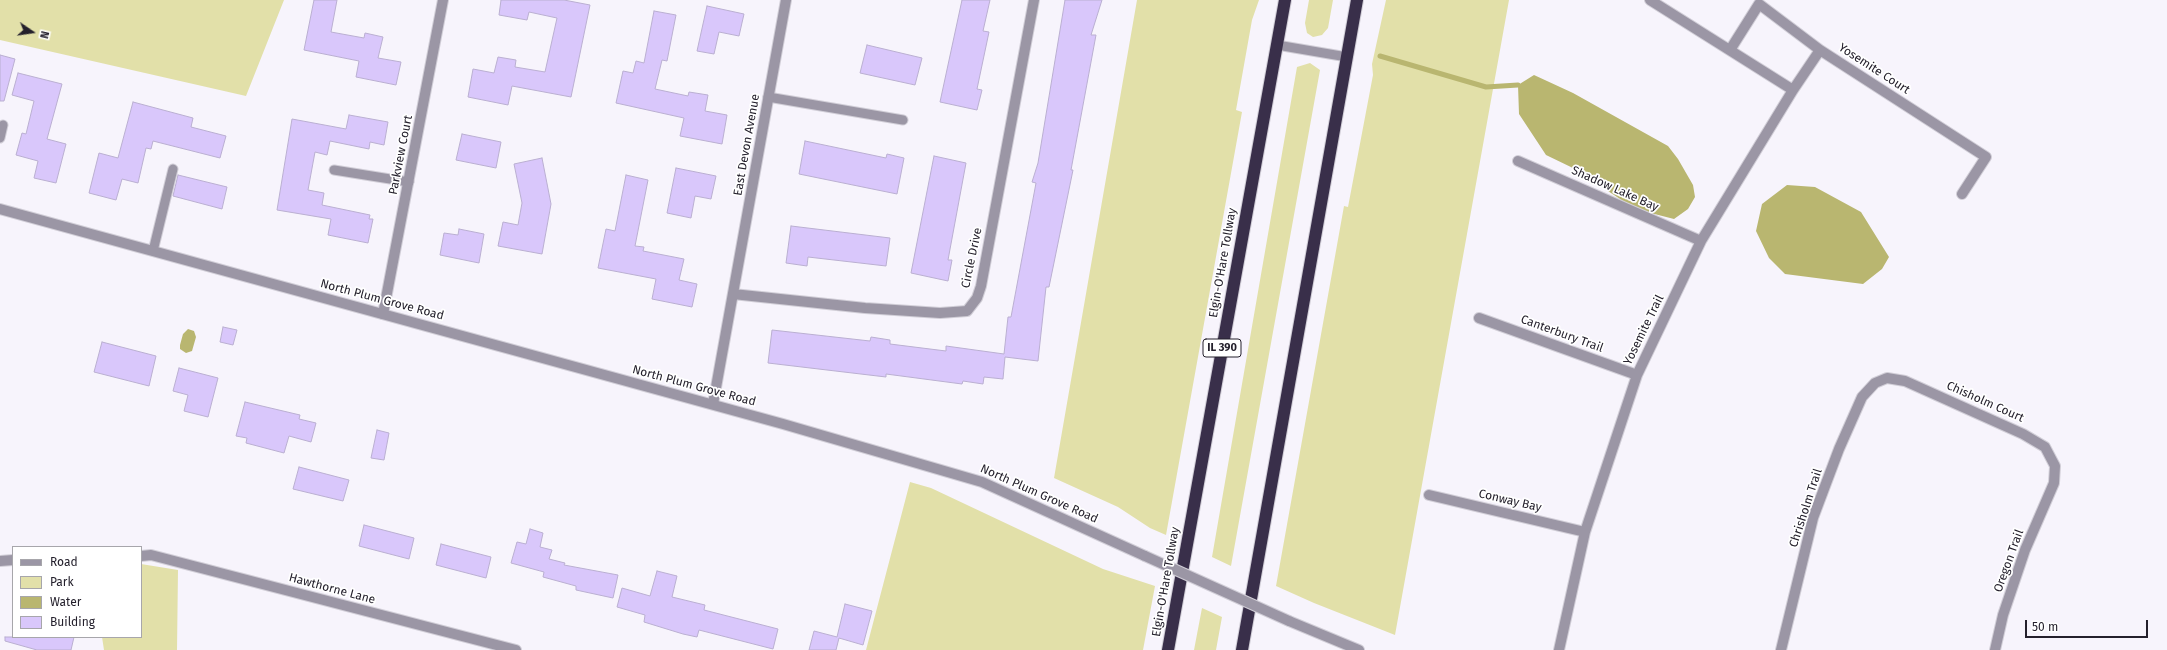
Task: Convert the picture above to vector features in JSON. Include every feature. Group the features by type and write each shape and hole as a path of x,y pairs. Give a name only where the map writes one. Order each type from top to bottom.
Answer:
{"highway":[{"name":"Elgin-O'Hare Tollway","path":"1168,650 1285,0"},
{"path":"1242,650 1357,0"}],"street":[{"name":"Parkview Court","path":"383,314 443,0"},
{"name":"East Devon Avenue","path":"713,404 786,0"},
{"name":"Circle Drive","path":"733,294 865,308 940,313 967,311 977,298 981,286 1034,0"},
{"path":"1650,0 1793,90"},
{"name":"Yosemite Court","path":"1730,50 1759,4 1820,50 1986,157 1962,194"},
{"name":"Yosemite Trail","path":"1559,650 1585,532 1636,376 1701,241 1793,90 1820,50"},
{"name":"Shadow Lake Bay","path":"1518,161 1701,241"},
{"name":"North Plum Grove Road","path":"0,209 713,404 982,482 1289,621 1360,650"},
{"name":"Canterbury Trail","path":"1479,318 1636,376"},
{"name":"Chisholm Court","path":"1875,383 1887,378 1905,381 2023,434 2045,447 2055,466 2054,483"},
{"name":"Chrisholm Trail","path":"1781,650 1813,518 1839,449 1862,397 1875,383"},
{"name":"Oregon Trail","path":"1995,650 2004,615 2025,550 2054,483"},
{"name":"Conway Bay","path":"1429,495 1585,532"},
{"name":"Hawthorne Lane","path":"142,556 151,555 516,650"},
{"path":"0,560 12,560"}],"lane":[{"path":"1277,45 1347,57"},
{"path":"768,97 903,120"},
{"path":"0,138 3,125"},
{"path":"153,251 173,169"},
{"path":"334,170 408,182"}],"green space":[{"path":"0,0 284,0 246,96 0,40"},
{"path":"1137,0 1259,0 1252,20 1236,110 1242,112 1166,535 1150,528 1118,507 1054,478"},
{"path":"1309,0 1333,0 1328,28 1322,35 1313,37 1307,33 1305,23"},
{"path":"1386,0 1509,0 1395,635 1314,603 1276,586 1344,206 1348,207 1373,75 1372,64"},
{"path":"1310,63 1320,70 1231,566 1212,557 1297,67"},
{"path":"910,482 931,488 1103,569 1155,586 1143,650 866,650"},
{"path":"142,564 178,570 177,650 104,650 102,638 142,638"},
{"path":"1202,608 1222,617 1216,650 1194,650"}],"water":[{"path":"1534,75 1573,93 1668,146 1678,159 1693,185 1695,197 1688,209 1674,219 1635,209 1575,169 1546,155 1519,114 1518,85"},
{"path":"1787,185 1815,187 1861,212 1889,257 1882,269 1863,284 1785,274 1769,258 1756,231 1762,204"},
{"path":"188,329 194,331 196,337 192,351 186,353 180,349 180,345 183,334"}],"building":[{"path":"314,0 337,0 331,32 364,38 365,33 383,37 378,58 401,62 396,85 356,77 359,61 304,50"},
{"path":"501,0 564,0 590,5 571,97 512,86 508,105 468,97 473,69 494,73 498,57 516,60 515,67 545,72 557,18 529,12 527,20 499,15"},
{"path":"962,0 990,0 983,31 989,32 977,89 982,90 977,110 940,102"},
{"path":"1065,0 1102,0 1091,35 1096,35 1071,170 1073,170 1049,287 1046,287 1038,361 1005,357 1003,379 984,377 983,384 963,381 962,384 886,374 886,377 768,363 772,330 870,341 871,337 890,340 890,344 946,351 946,346 1004,354 1008,317 1011,317 1036,183 1032,182 1038,163"},
{"path":"707,6 744,14 739,36 719,32 714,54 697,51"},
{"path":"654,11 676,15 667,61 662,60 655,89 688,96 689,92 708,95 705,111 727,115 722,144 680,136 684,118 616,103 623,71 633,73 636,61 644,63"},
{"path":"867,45 922,58 915,85 860,73"},
{"path":"0,55 15,59 4,101 0,101"},
{"path":"18,73 62,84 47,139 66,144 56,183 34,178 38,161 16,155 22,133 26,134 34,101 12,95"},
{"path":"133,102 193,118 191,127 226,136 220,158 153,141 151,149 146,148 138,183 122,179 116,200 89,193 99,153 118,158"},
{"path":"349,115 388,122 384,145 370,142 369,149 330,141 327,155 315,152 308,190 324,193 322,205 370,215 369,219 373,219 368,243 328,235 331,219 277,210 292,119 346,129"},
{"path":"462,134 501,142 496,168 456,160"},
{"path":"805,141 886,158 887,154 904,158 897,194 799,174"},
{"path":"934,156 966,163 948,260 952,260 948,281 911,273"},
{"path":"542,158 551,204 542,254 498,246 503,222 518,225 522,203 514,164"},
{"path":"676,168 716,176 711,199 695,196 691,218 667,213"},
{"path":"178,175 227,187 222,209 173,196"},
{"path":"626,175 648,180 635,246 644,247 643,251 684,259 679,280 697,284 692,307 652,299 656,279 598,268 606,229 615,231"},
{"path":"791,226 890,238 886,266 808,257 807,266 786,263"},
{"path":"459,229 484,234 479,263 440,255 444,233 458,235"},
{"path":"223,327 237,330 233,345 220,342"},
{"path":"102,342 156,356 149,386 94,372"},
{"path":"179,368 218,378 208,417 184,411 188,395 173,391"},
{"path":"245,402 300,415 299,419 316,423 311,442 289,436 284,453 246,443 247,438 236,436"},
{"path":"377,430 389,433 384,460 371,458"},
{"path":"299,467 349,480 343,501 293,489"},
{"path":"364,525 414,538 409,559 359,546"},
{"path":"530,529 543,533 540,547 552,550 549,559 565,563 564,565 618,575 613,598 576,590 576,586 543,577 544,572 511,563 517,542 526,544"},
{"path":"441,544 491,557 486,578 436,565"},
{"path":"657,571 677,576 672,597 705,605 704,610 778,629 773,649 699,630 697,637 683,634 644,622 645,615 617,607 622,588 650,596"},
{"path":"845,604 872,611 863,645 839,638 836,650 809,650 814,631 837,637"},
{"path":"5,637 74,638 71,650 37,650 5,641"}],"waterway":[{"path":"1380,56 1486,87 1518,85"}]}
